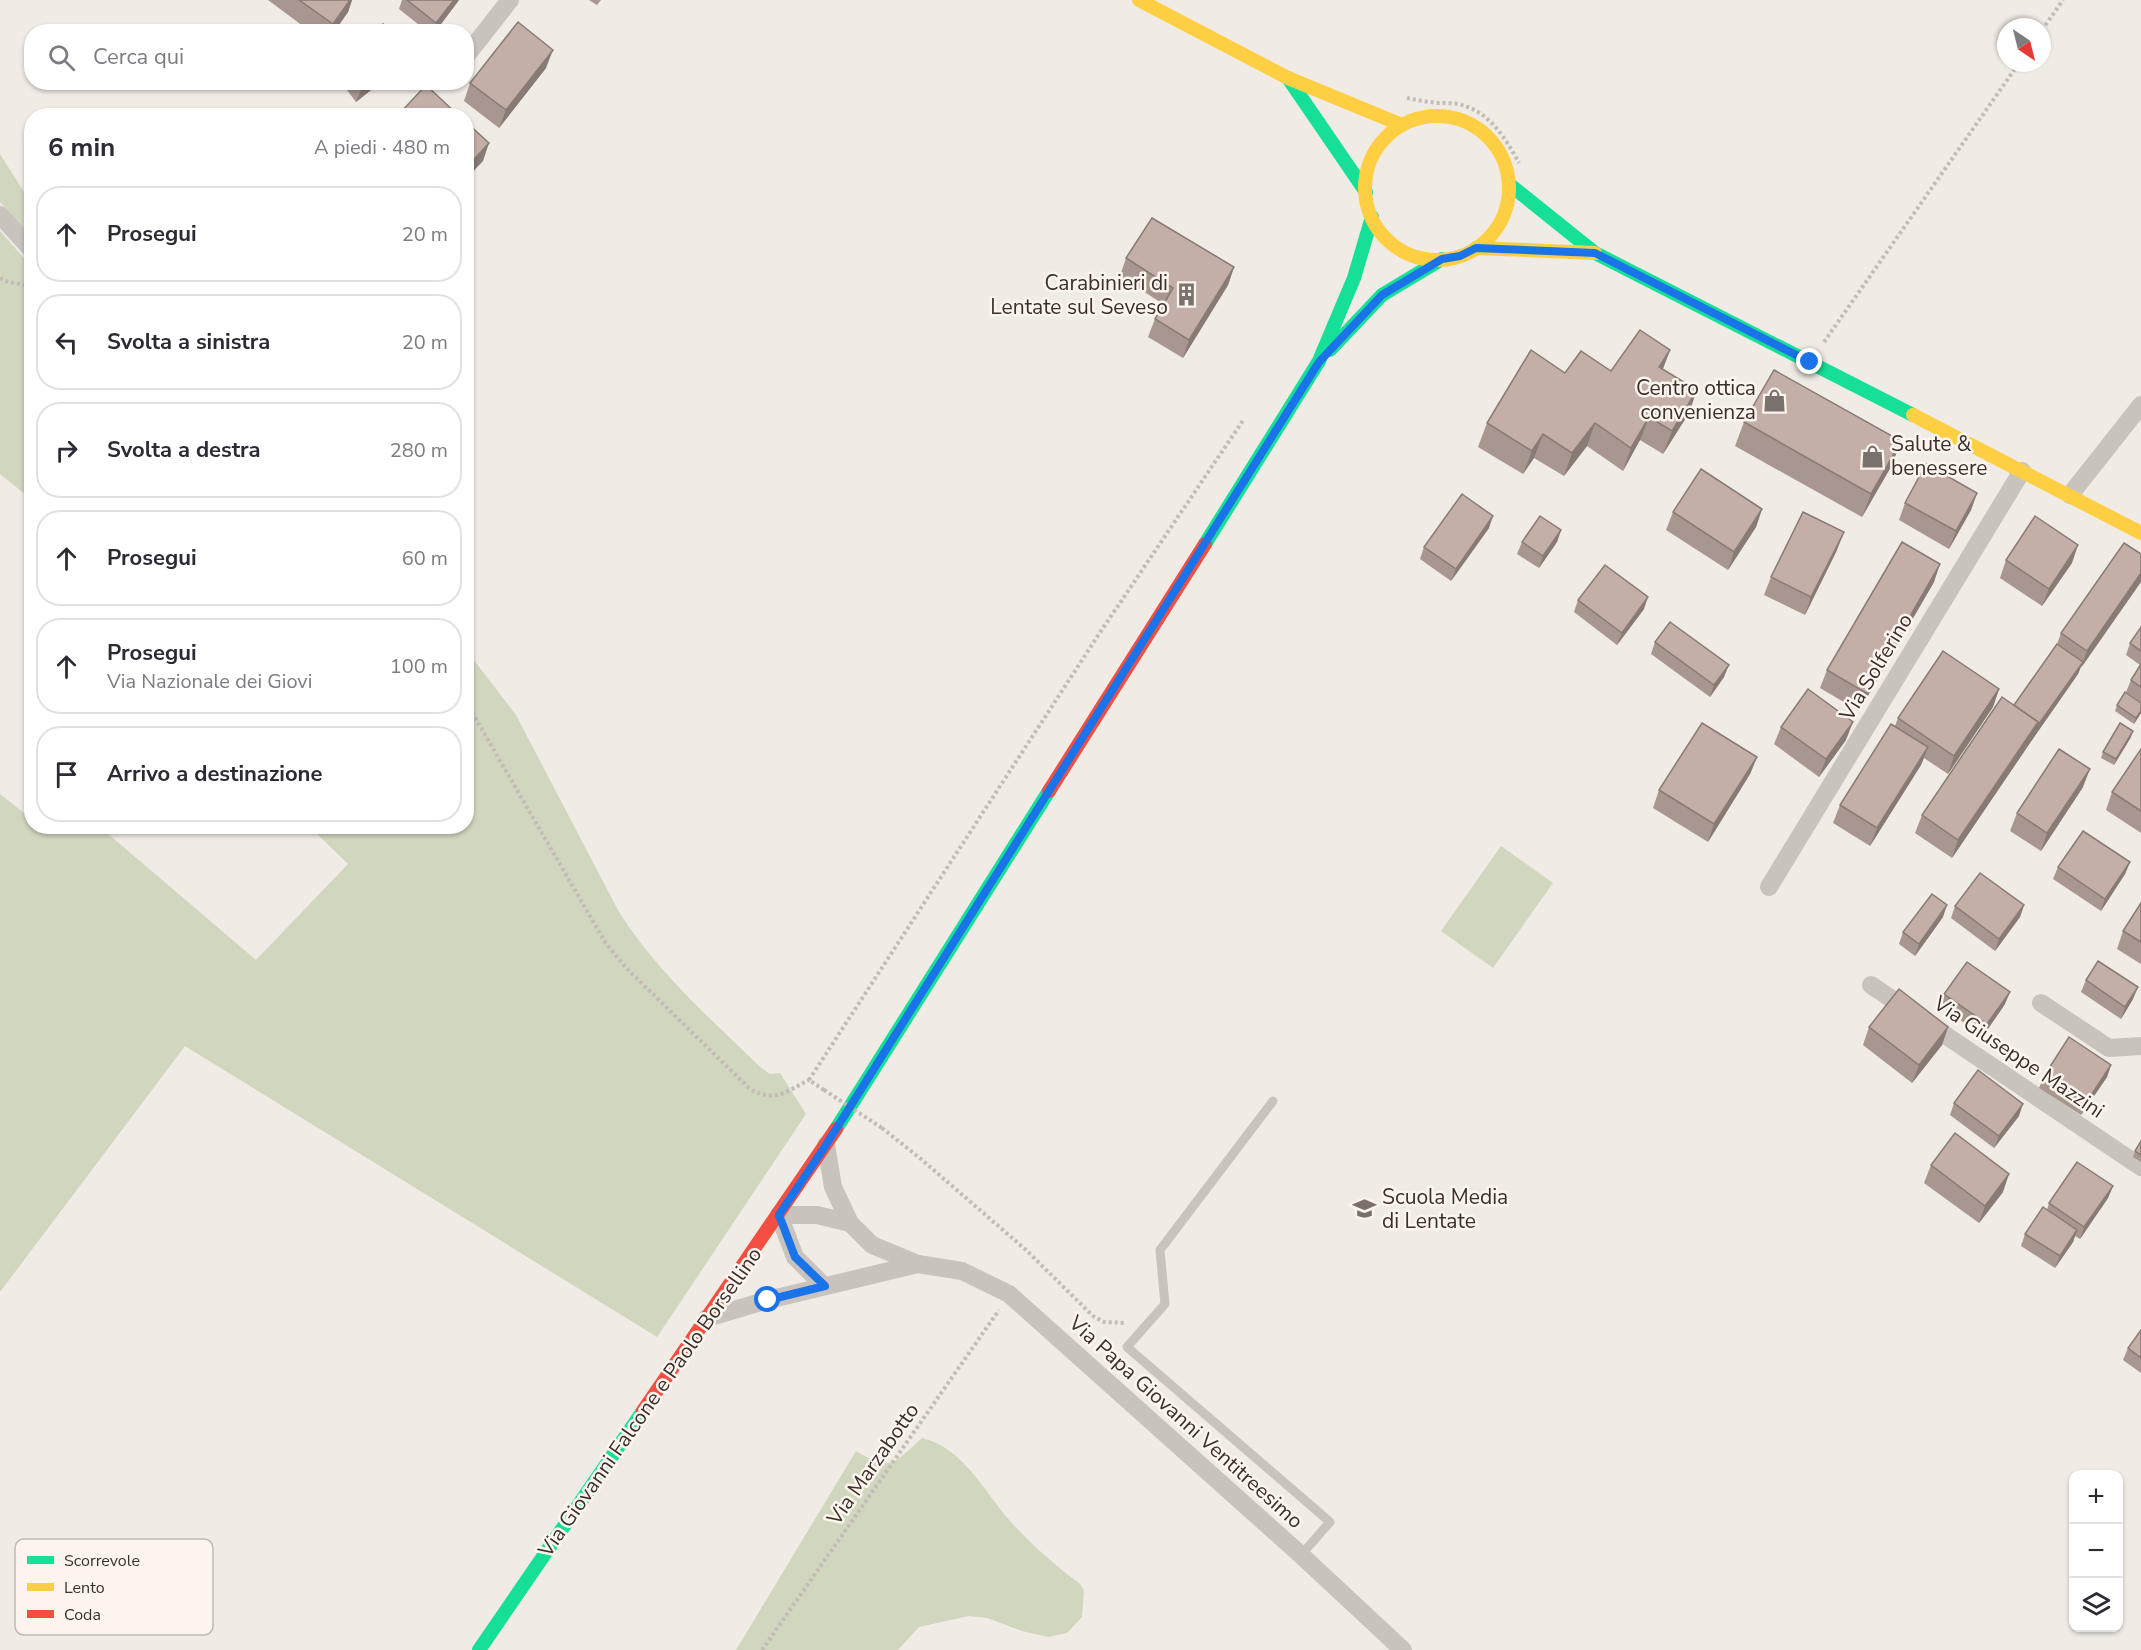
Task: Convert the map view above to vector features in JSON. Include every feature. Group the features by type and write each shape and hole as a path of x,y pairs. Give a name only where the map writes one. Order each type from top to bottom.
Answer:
{"street":[{"path":"474,46 510,0"},
{"path":"1139,0 1288,78 1402,125"},
{"path":"1288,78 1366,192"},
{"path":"1437,116 1457,118 1475,126 1489,137 1500,152 1509,184 1508,202 1502,220 1491,236 1476,248 1460,256 1442,259 1418,257 1399,248 1386,238 1372,217 1366,192 1366,177 1370,162 1383,140 1402,125 1419,118 1437,116"},
{"path":"1509,184 1595,253 2141,533"},
{"path":"0,215 24,241"},
{"path":"1319,362 1354,278 1372,217"},
{"path":"1476,248 1595,253"},
{"path":"1319,362 1382,295 1442,259"},
{"name":"Via Giovanni Falcone e Paolo Borsellino","path":"478,1650 826,1145 1319,362"},
{"path":"2070,495 2141,405"},
{"name":"Via Solferino","path":"1769,887 2022,471"},
{"name":"Via Giuseppe Mazzini","path":"1871,985 2141,1167"},
{"path":"2041,1003 2109,1048 2141,1046"},
{"name":"Via Papa Giovanni Ventitreesimo","path":"826,1145 833,1187 850,1223 872,1245 918,1264 962,1271 1010,1294 1301,1555 1403,1650"},
{"path":"825,1286 795,1257 779,1215 818,1215 850,1223"},
{"name":"Via Papa Giovanni Ventitreesimo","path":"707,1318 918,1264"}],"lane":[{"path":"1274,1101 1160,1250 1165,1304 1127,1347 1330,1522 1301,1555"}],"path":[{"path":"2050,18 2063,0"},
{"path":"1810,362 2013,72"},
{"path":"1402,98 1457,104 1477,110 1508,142 1524,171"},
{"path":"0,278 24,285"},
{"path":"1814,337 1834,347"},
{"path":"474,716 605,942 625,967 750,1089 762,1096 771,1097 809,1080 1099,634 1244,419"},
{"path":"809,1080 882,1128 921,1159 1026,1250 1093,1316 1104,1322 1133,1323 1144,1328"},
{"name":"Via Marzabotto","path":"762,1650 1010,1294"}],"green space":[{"path":"0,154 24,192 24,229 0,202"},
{"path":"0,231 24,258 24,493 0,474"},
{"path":"474,660 516,715 619,912 634,934 684,993 759,1066 770,1074 780,1073 806,1114 657,1337 185,1046 0,1292 0,794 24,813 24,834 108,834 256,960 348,864 317,834 474,834"},
{"path":"1501,846 1553,883 1493,968 1441,931"},
{"path":"922,1438 937,1443 961,1461 1019,1530 1044,1555 1080,1584 1084,1590 1082,1617 1067,1633 1048,1637 1022,1631 987,1618 969,1616 919,1627 898,1650 736,1650 856,1451 878,1462 892,1462"}],"building":[{"path":"299,0 350,0 333,24"},
{"path":"407,0 454,0 436,23"},
{"path":"518,22 553,50 506,110 474,86 474,78"},
{"path":"421,90 431,90 450,108 405,108"},
{"path":"474,129 489,143 474,159"},
{"name":"Carabinieri di Lentate sul Seveso","path":"1152,218 1234,267 1189,340 1155,319 1173,288 1126,258"},
{"path":"1640,330 1670,350 1659,367 1697,390 1672,431 1649,417 1631,448 1595,423 1572,453 1543,434 1532,451 1487,423 1531,350 1565,373 1581,351 1611,371"},
{"path":"1774,370 1901,441 1871,494 1744,422"},
{"path":"1926,464 1977,493 1956,531 1905,503"},
{"path":"1701,469 1762,509 1734,552 1673,512"},
{"path":"1462,494 1493,516 1456,569 1424,547"},
{"path":"1803,512 1844,532 1811,597 1771,577"},
{"path":"1540,516 1561,530 1543,556 1522,542"},
{"path":"2035,516 2078,545 2049,589 2006,560"},
{"path":"1902,542 1940,564 1866,693 1827,670"},
{"path":"2124,543 2141,554 2141,573 2087,651 2061,633"},
{"path":"1605,565 1648,597 1622,633 1578,600"},
{"path":"1670,622 1729,665 1714,685 1655,642"},
{"path":"2141,627 2141,651 2130,643"},
{"path":"2057,644 2083,662 2036,728 2038,722 2014,705"},
{"path":"1943,651 1999,689 1954,756 1898,718"},
{"path":"2141,664 2141,687 2131,680"},
{"path":"1808,689 1853,722 1826,759 1781,727"},
{"path":"2125,692 2141,703 2141,711 2136,718 2117,705"},
{"path":"2002,697 2038,722 1958,840 1922,815"},
{"path":"1702,723 1757,757 1714,824 1659,790"},
{"path":"2120,723 2133,731 2116,759 2103,752"},
{"path":"1891,724 1928,747 1877,828 1840,805"},
{"path":"2059,749 2090,769 2047,833 2017,813"},
{"path":"2141,749 2141,811 2112,792"},
{"path":"2083,831 2130,862 2105,899 2058,867"},
{"path":"1980,873 2024,905 1999,939 1955,906"},
{"path":"1932,894 1947,905 1919,944 1903,932"},
{"path":"2141,903 2141,942 2123,931"},
{"path":"2098,961 2138,987 2125,1007 2086,980"},
{"path":"1967,962 2010,992 1987,1024 1944,994"},
{"path":"1899,989 1948,1027 1919,1065 1869,1027"},
{"path":"2069,1037 2111,1065 2086,1103 2044,1076"},
{"path":"1978,1070 2023,1104 1999,1136 1954,1103"},
{"path":"1955,1133 2009,1174 1985,1206 1931,1165"},
{"path":"2141,1141 2141,1155 2135,1151"},
{"path":"2077,1162 2113,1186 2084,1227 2049,1203"},
{"path":"2043,1207 2077,1230 2060,1256 2025,1234"},
{"path":"2141,1330 2141,1358 2128,1348"}],"traffic: fast":[{"path":"1288,78 1366,192"},
{"path":"1509,184 1595,253 1913,415"},
{"path":"1205,544 1319,361 1354,278 1372,217"},
{"path":"1330,350 1382,295 1442,259"},
{"path":"836,1129 1049,791"},
{"path":"479,1650 643,1411"}],"traffic: slow":[{"path":"1139,0 1288,78 1402,125"},
{"path":"1437,116 1464,122 1488,137 1503,161 1509,188 1503,215 1488,239 1464,254 1437,260 1410,254 1386,239 1371,215 1365,188 1371,161 1386,137 1410,122 1437,116"},
{"path":"1476,248 1595,253"},
{"path":"1913,415 2141,533"}],"traffic: jam":[{"path":"1049,791 1205,544"},
{"path":"643,1411 836,1129"}],"place":[{"name":"Carabinieri di Lentate sul Seveso","path":"1186,295"},
{"name":"Centro ottica convenienza","path":"1774,400"},
{"name":"Salute & benessere","path":"1873,456"},
{"name":"Scuola Media di Lentate","path":"1364,1209"}],"route":[{"path":"768,1300 825,1286 795,1257 779,1215 826,1145 1319,362 1382,295 1442,259 1460,256 1476,248 1595,253 1810,362"}]}
